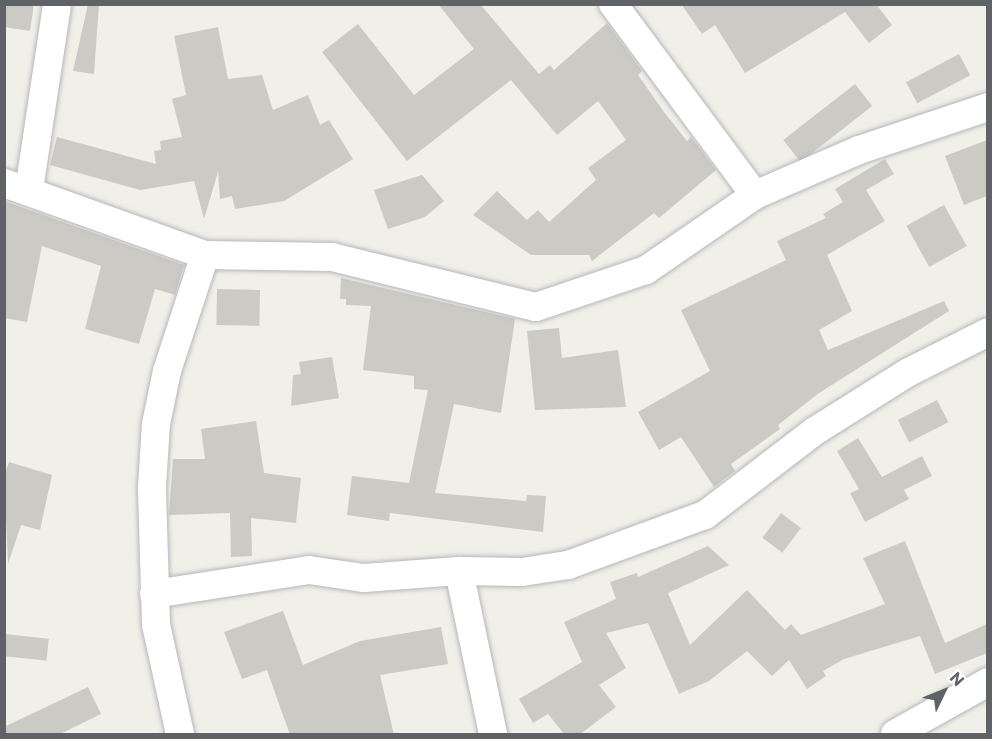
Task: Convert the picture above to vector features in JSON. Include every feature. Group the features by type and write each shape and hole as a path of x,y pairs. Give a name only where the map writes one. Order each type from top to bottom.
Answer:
{"street":[{"path":"57,4 17,187 205,255 332,257 536,307 646,270 755,195 859,150 987,107"},
{"path":"613,4 755,195"},
{"path":"180,735 156,625 154,594 156,424 167,371 205,255"},
{"path":"154,594 316,570 364,578 459,571 522,572 568,565 705,515 815,430 907,373 987,332"},
{"path":"459,571 493,735"},
{"path":"896,735 987,682"}],"building":[{"path":"4,4 34,4 30,31 4,27"},
{"path":"88,4 99,4 94,74 73,71"},
{"path":"438,4 480,4 539,74 550,65 554,70 607,23 642,71 638,75 664,112 687,141 691,137 716,170 659,218 654,213 592,261 589,255 531,255 473,215 497,191 527,220 538,210 549,222 596,180 588,168 626,140 598,101 557,135 511,80 407,161 322,52 358,24 414,95 474,49"},
{"path":"681,4 876,4 892,25 869,43 845,12 745,73 715,25 702,34"},
{"path":"218,27 228,79 262,75 273,110 308,95 320,125 329,120 353,159 284,201 235,209 232,196 220,199 218,172 204,219 194,181 140,190 50,165 57,137 156,164 154,151 161,150 160,141 182,137 172,99 186,95 174,36"},
{"path":"959,54 970,75 917,103 906,82"},
{"path":"855,84 872,106 801,162 783,140"},
{"path":"987,140 987,196 964,205 945,156"},
{"path":"885,159 894,174 866,190 885,221 827,255 852,311 819,330 828,350 944,301 949,311 819,393 778,425 780,429 731,464 735,471 714,487 681,437 659,450 638,412 710,371 681,310 786,260 777,241 826,218 823,214 843,202 835,189"},
{"path":"422,175 444,201 425,217 388,229 374,190"},
{"path":"4,201 184,265 175,295 155,289 139,344 85,329 101,266 42,246 27,322 4,318"},
{"path":"944,205 967,246 929,267 906,226"},
{"path":"341,278 515,319 501,413 454,404 435,493 526,501 527,495 546,496 543,532 390,513 389,521 347,515 352,476 409,483 428,390 414,389 414,376 363,370 371,306 346,305 346,299 340,299"},
{"path":"217,289 260,290 259,326 216,325"},
{"path":"559,328 562,358 618,350 626,407 535,410 527,331"},
{"path":"332,357 339,398 291,406 293,375 301,374 299,362"},
{"path":"937,400 948,422 909,442 898,420"},
{"path":"256,421 264,473 301,478 296,523 251,518 252,556 231,557 230,513 169,515 173,459 205,459 201,429"},
{"path":"858,438 882,477 922,456 932,476 904,490 909,499 865,522 850,493 859,489 837,451"},
{"path":"9,462 52,475 40,530 21,525 8,564 4,476"},
{"path":"781,513 801,528 782,553 762,538"},
{"path":"905,541 945,643 987,624 987,653 935,674 920,636 844,659 823,671 826,676 807,689 789,660 772,676 747,651 709,681 679,694 648,623 606,633 626,668 599,685 616,707 579,735 565,735 548,714 533,723 519,699 582,662 564,622 616,599 610,582 637,573 638,577 708,546 729,565 668,593 690,645 747,590 785,630 791,624 801,635 885,604 863,558"},
{"path":"283,611 303,665 360,641 441,627 448,664 380,675 394,735 290,735 267,670 242,679 224,632"},
{"path":"4,634 49,639 46,661 4,656"},
{"path":"88,687 101,714 58,735 4,735 4,727"}]}
